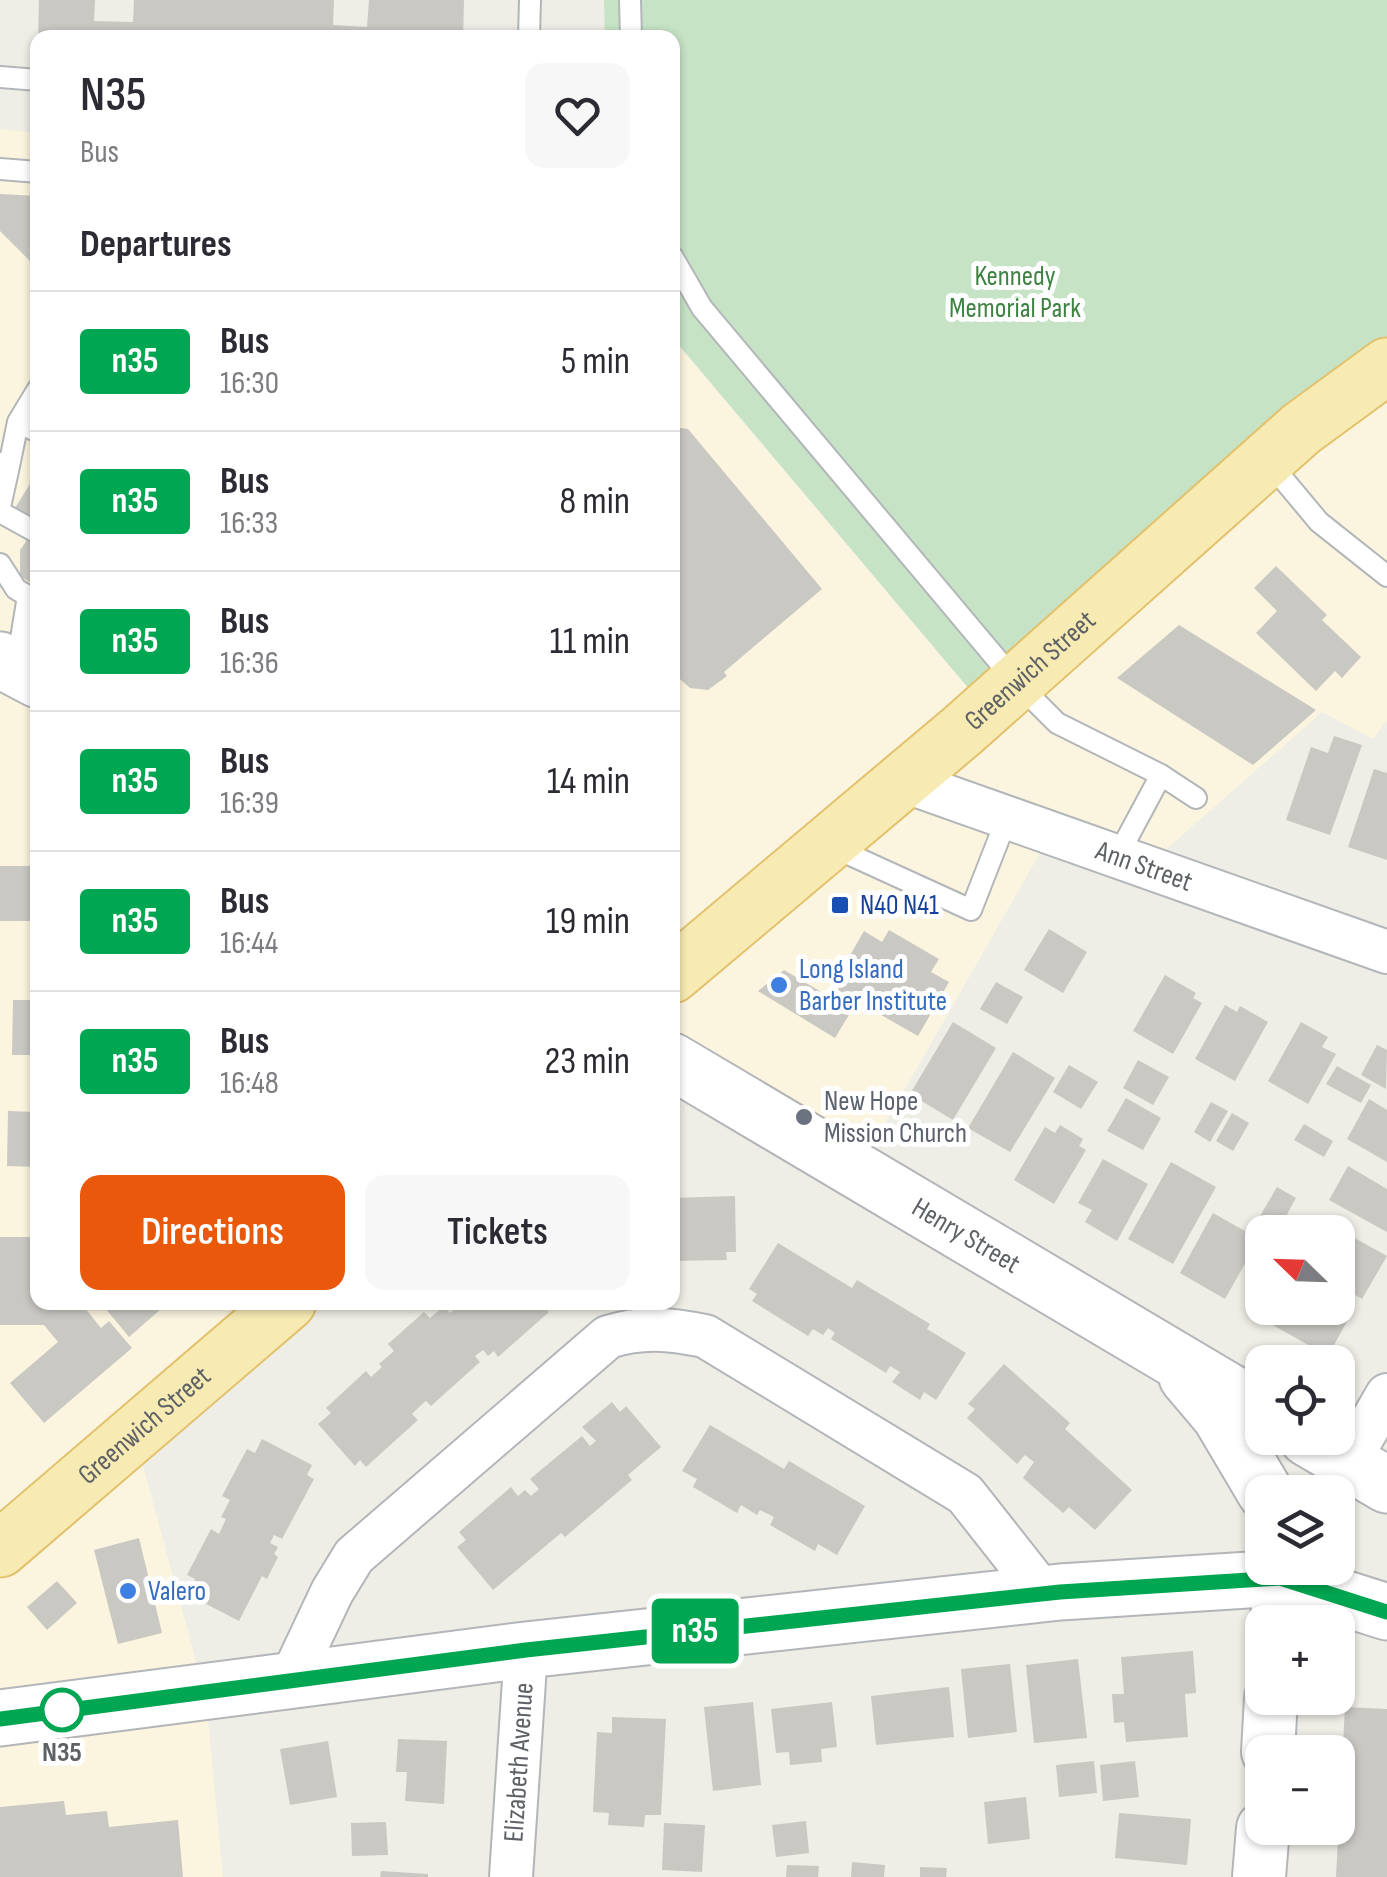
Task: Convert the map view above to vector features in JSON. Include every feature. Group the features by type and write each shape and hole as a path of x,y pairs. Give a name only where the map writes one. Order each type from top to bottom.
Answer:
{"main road":[{"name":"Greenwich Street","path":"680,968 1016,682 1301,429 1387,366"},
{"name":"Henry Street","path":"680,1066 1245,1401"},
{"name":"Greenwich Street","path":"0,1548 279,1310"},
{"path":"1170,1356 1220,1416 1255,1475"},
{"path":"0,1498 25,1500 66,1492"},
{"path":"0,1718 526,1650 1043,1594 1256,1585"},
{"path":"1284,1585 1387,1612"}],"street":[{"name":"Ann Street","path":"901,780 1387,952"},
{"path":"290,1680 332,1592 354,1556 608,1337 635,1328 704,1336 965,1494 1043,1594"},
{"path":"1343,1469 1387,1395"},
{"name":"Elizabeth Avenue","path":"511,1877 526,1650"},
{"path":"1259,1877 1262,1845"}],"lane":[{"path":"528,30 530,0"},
{"path":"630,0 631,30"},
{"path":"0,77 30,79"},
{"path":"0,169 30,171"},
{"path":"680,270 702,308 1016,682 1057,723 1160,775 1196,798"},
{"path":"28,427 4,464 0,509 30,528"},
{"path":"1267,459 1319,522 1387,576"},
{"path":"0,564 16,588 30,597"},
{"path":"18,669 30,613"},
{"path":"1117,857 1160,775"},
{"path":"826,844 971,910 1006,818"}],"shaded area":[{"path":"0,129 30,132 30,1310 281,1310 135,1436 206,1698 223,1877 0,1877"},
{"path":"680,347 986,709 1387,366 1387,720 1373,739 1322,712 1143,870 1050,836 858,1171 680,1070"}],"green space":[{"name":"Kennedy Memorial Park","path":"604,0 1387,0 1387,366 986,709 680,346 680,30 605,30"}],"building":[{"path":"39,0 95,0 94,21 133,22 134,0 334,0 333,25 367,27 369,0 464,0 463,30 38,30"},
{"path":"0,194 30,196 30,261 0,231"},
{"path":"680,428 688,429 822,589 724,672 727,676 708,690 690,688 680,679"},
{"path":"30,484 30,517 15,508"},
{"path":"30,536 30,582 20,576 20,550"},
{"path":"1276,566 1327,615 1322,620 1361,657 1342,678 1335,671 1316,691 1256,633 1277,611 1254,588"},
{"path":"1179,625 1316,710 1253,765 1117,678"},
{"path":"1334,736 1362,745 1330,835 1286,820 1311,747 1328,753"},
{"path":"1374,769 1387,773 1387,860 1348,847"},
{"path":"0,866 30,866 30,921 0,921"},
{"path":"1049,929 1087,952 1063,993 1024,970"},
{"path":"889,930 939,959 931,972 949,982 918,1036 832,987 864,931 882,942"},
{"path":"784,970 852,1010 835,1038 758,991"},
{"path":"1165,975 1196,993 1193,998 1202,1003 1173,1054 1133,1031"},
{"path":"996,982 1023,997 1007,1024 980,1009"},
{"path":"13,1000 30,1000 30,1055 12,1055"},
{"path":"1225,1005 1237,1012 1240,1006 1268,1022 1235,1081 1195,1059"},
{"path":"953,1022 996,1048 953,1120 910,1094"},
{"path":"1301,1022 1328,1037 1322,1047 1336,1054 1308,1104 1268,1081"},
{"path":"1377,1045 1387,1050 1386,1089 1361,1075"},
{"path":"1013,1052 1055,1078 1010,1152 968,1128"},
{"path":"1138,1060 1169,1077 1153,1105 1123,1088"},
{"path":"1069,1065 1098,1082 1081,1109 1053,1092"},
{"path":"1337,1066 1371,1085 1361,1103 1326,1084"},
{"path":"1126,1098 1161,1118 1143,1150 1107,1131"},
{"path":"1369,1099 1387,1110 1387,1162 1347,1139"},
{"path":"1211,1102 1228,1111 1210,1142 1194,1132"},
{"path":"8,1111 30,1112 30,1167 7,1166"},
{"path":"1232,1113 1249,1123 1233,1151 1216,1141"},
{"path":"1304,1124 1333,1141 1324,1157 1294,1140"},
{"path":"1060,1125 1083,1139 1079,1146 1086,1150 1054,1204 1014,1180 1045,1127 1055,1133"},
{"path":"1103,1159 1148,1184 1117,1241 1085,1222 1092,1210 1078,1203"},
{"path":"1171,1162 1216,1187 1173,1264 1128,1239"},
{"path":"1348,1166 1387,1189 1387,1232 1329,1200"},
{"path":"1277,1187 1296,1198 1287,1215 1261,1215"},
{"path":"735,1196 736,1252 726,1252 727,1260 680,1261 680,1198"},
{"path":"1213,1213 1245,1231 1245,1264 1225,1299 1180,1273"},
{"path":"0,1237 30,1237 30,1310 86,1310 101,1328 109,1321 132,1348 44,1423 10,1383 58,1342 44,1325 0,1325"},
{"path":"1355,1238 1387,1256 1362,1299 1355,1295"},
{"path":"778,1243 852,1288 857,1280 930,1324 927,1329 966,1353 936,1400 924,1392 920,1400 892,1382 900,1372 890,1366 886,1373 831,1339 835,1333 828,1328 823,1335 813,1329 808,1336 752,1301 757,1294 749,1289"},
{"path":"107,1310 160,1310 129,1337"},
{"path":"439,1310 549,1312 498,1357 494,1351 488,1356 483,1350 475,1356 480,1362 431,1406 426,1401 412,1414 418,1420 366,1467 360,1460 355,1466 318,1424 331,1413 326,1408 366,1371 371,1377 382,1367 379,1364 394,1351 388,1344 424,1312 430,1318"},
{"path":"1273,1325 1345,1325 1334,1345 1308,1345"},
{"path":"1004,1364 1070,1423 1065,1429 1132,1490 1095,1530 1069,1507 1063,1513 1023,1478 1034,1462 1025,1455 1017,1464 967,1418 975,1409 968,1404"},
{"path":"612,1402 620,1412 626,1406 661,1447 628,1475 632,1480 565,1537 561,1533 493,1590 457,1547 466,1540 459,1532 511,1487 518,1496 525,1490 531,1496 539,1489 530,1479 582,1436 590,1446 596,1441 582,1427"},
{"path":"710,1425 784,1469 789,1461 865,1506 837,1555 818,1544 815,1551 770,1525 774,1517 760,1510 757,1515 741,1505 737,1513 693,1487 697,1479 682,1471"},
{"path":"262,1439 312,1465 307,1475 314,1479 282,1539 274,1535 270,1543 278,1547 274,1554 278,1557 267,1579 262,1576 239,1621 187,1594 195,1579 187,1575 211,1529 219,1534 226,1519 221,1517 230,1500 222,1496 247,1449 255,1453"},
{"name":"Valero","path":"139,1538 162,1633 118,1644 94,1550"},
{"path":"57,1581 77,1603 47,1630 27,1607"},
{"path":"1193,1651 1196,1693 1185,1694 1188,1737 1126,1742 1124,1722 1114,1723 1112,1694 1124,1694 1121,1657"},
{"path":"1078,1659 1087,1738 1034,1743 1026,1665"},
{"path":"1010,1664 1017,1732 968,1738 961,1669"},
{"path":"949,1687 954,1737 876,1745 871,1696"},
{"path":"753,1702 761,1785 713,1791 704,1707"},
{"path":"832,1702 837,1747 821,1749 822,1762 790,1765 789,1752 776,1753 771,1709"},
{"path":"1355,1707 1387,1709 1387,1877 1336,1877 1338,1845 1355,1845 1355,1735 1344,1735 1345,1715 1355,1715"},
{"path":"612,1717 666,1719 661,1815 645,1815 644,1827 608,1825 609,1813 593,1812 597,1732 612,1733"},
{"path":"398,1739 447,1741 444,1804 405,1801 407,1772 396,1772"},
{"path":"328,1741 337,1797 290,1805 280,1749"},
{"path":"1094,1761 1097,1793 1059,1797 1056,1765"},
{"path":"1135,1761 1139,1797 1103,1801 1100,1765"},
{"path":"1026,1797 1030,1839 988,1844 984,1802"},
{"path":"64,1801 66,1815 107,1811 109,1827 178,1820 183,1877 0,1877 0,1807"},
{"path":"1119,1813 1191,1819 1187,1865 1115,1858"},
{"path":"806,1821 809,1853 776,1857 772,1825"},
{"path":"386,1822 388,1855 352,1856 351,1823"},
{"path":"664,1823 705,1825 702,1872 662,1870"},
{"path":"852,1862 885,1865 884,1877 851,1877"},
{"path":"787,1865 819,1866 818,1877 786,1877"},
{"path":"920,1867 947,1868 946,1877 920,1877"},
{"path":"381,1871 428,1874 428,1877 380,1877"}],"bus line":[{"name":"n35","path":"0,1719 526,1650 1060,1592 1280,1578 1387,1612"}],"place":[{"name":"N40 N41","path":"840,905"},
{"name":"Long Island Barber Institute","path":"779,985"},
{"name":"New Hope Mission Church","path":"804,1117"},
{"name":"Valero","path":"128,1591"},
{"name":"N35","path":"62,1710"}]}
